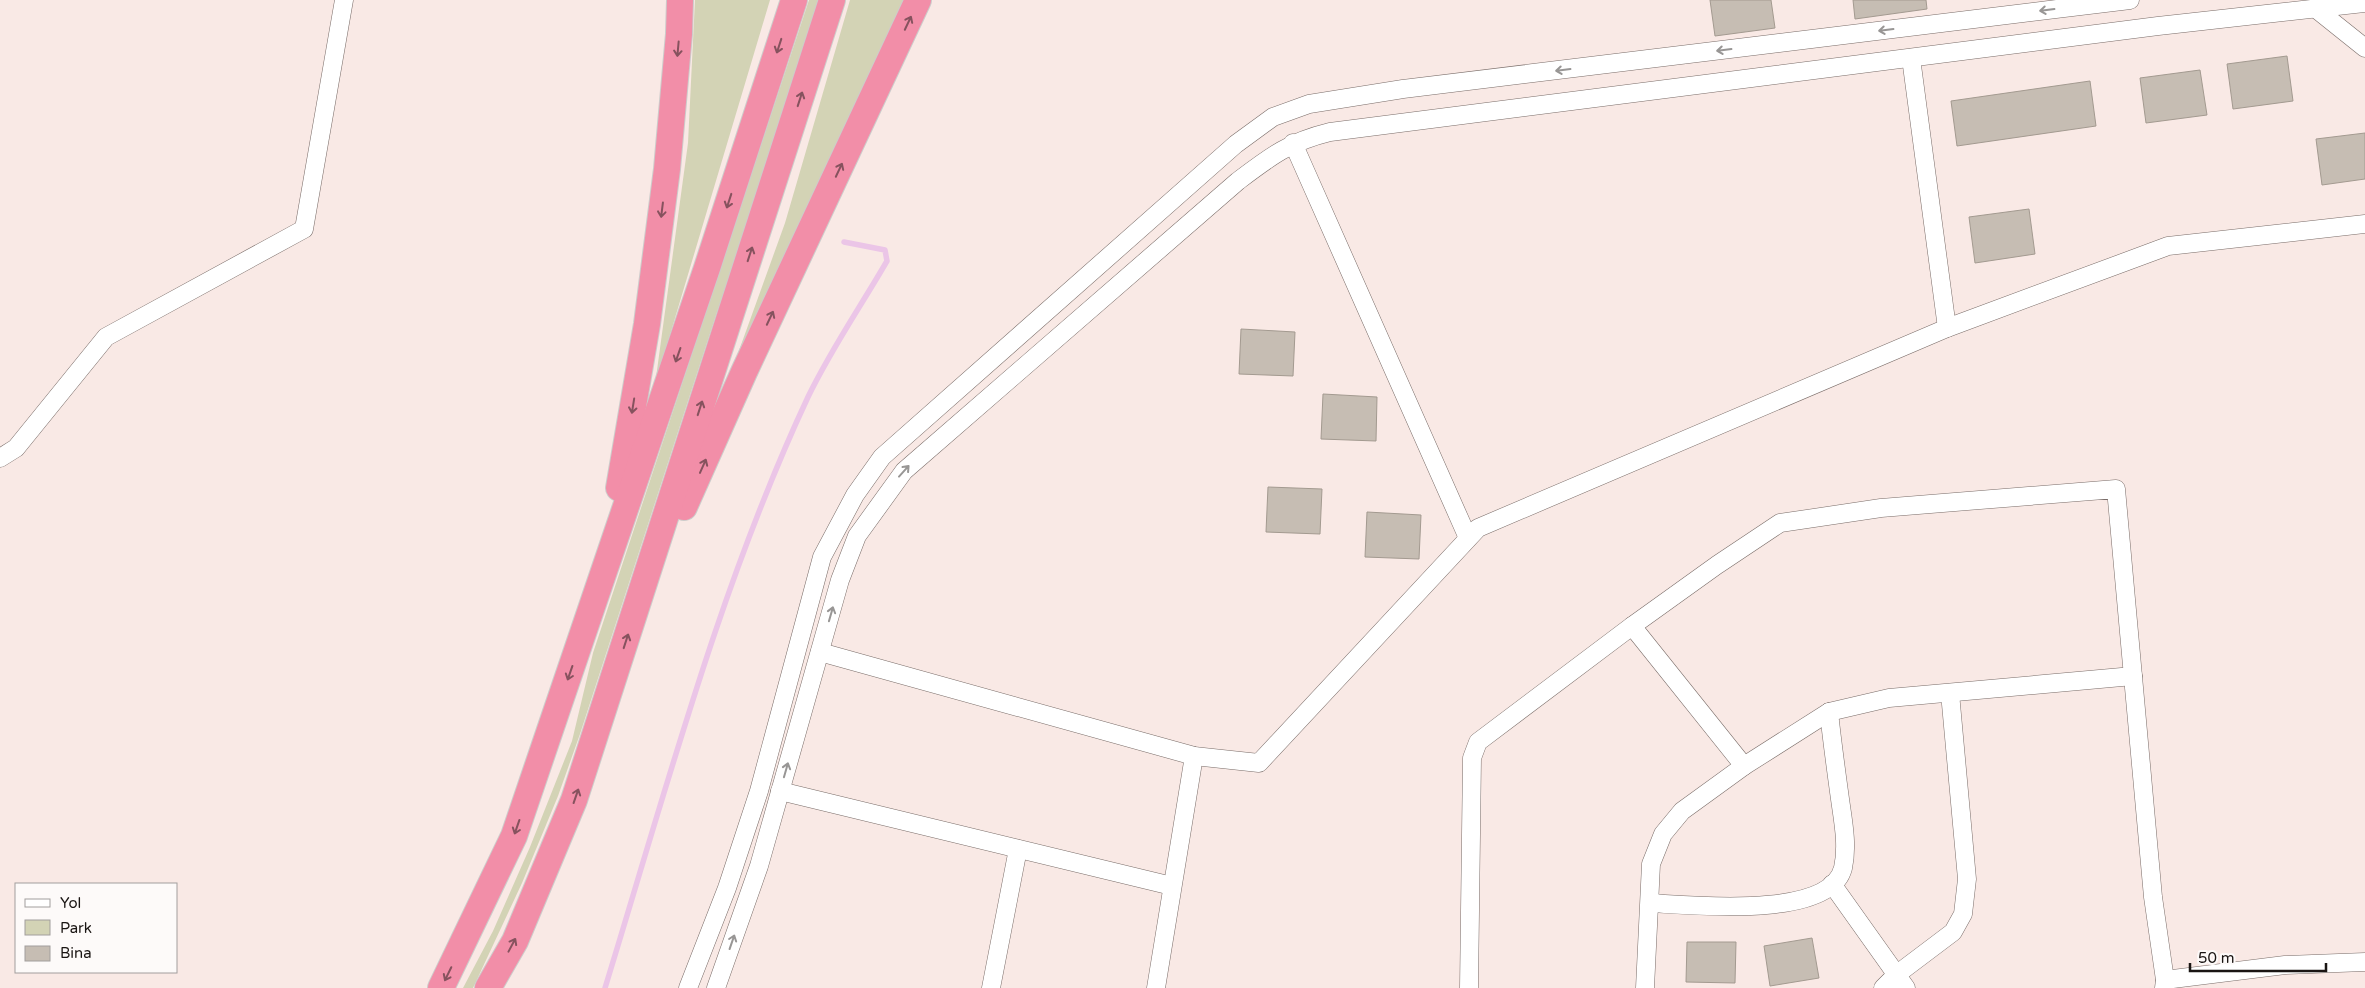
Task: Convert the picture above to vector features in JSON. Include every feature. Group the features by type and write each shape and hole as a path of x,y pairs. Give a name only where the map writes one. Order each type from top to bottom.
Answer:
{"highway":[{"path":"586,627 620,484 647,324 667,169 679,34 680,0"},
{"path":"441,988 514,836 707,268 794,0"},
{"path":"488,988 515,941 574,800 832,0"},
{"path":"638,605 918,0"}],"street":[{"path":"0,458 16,448 106,337 304,229 344,0"},
{"path":"688,988 728,888 759,791 822,558 855,495 882,457 1236,144 1273,117 1309,104 1403,89 2130,0"},
{"path":"716,988 759,866 840,580 857,536 904,470 1238,181 1273,154 1302,139 1330,132 1911,58 2365,3"},
{"path":"2315,8 2365,48"},
{"path":"1911,58 1947,328"},
{"path":"1293,144 1468,538"},
{"path":"820,652 1194,756 1259,763 1478,528 1947,328 2168,246 2365,224"},
{"path":"1469,988 1472,758 1478,742 1717,564 1780,522 1881,508 2116,489 2153,897 2165,984 2285,966 2365,962"},
{"path":"1632,626 1744,766"},
{"path":"1645,988 1651,864 1663,834 1682,811 1744,766 1829,712 1889,698 2133,676"},
{"path":"1883,988 1901,982 1953,932 1963,914 1967,879 1950,693"},
{"path":"1650,903 1725,907 1788,904 1817,894 1832,884 1842,870 1845,844 1829,712"},
{"path":"1156,988 1194,756"},
{"path":"780,792 1172,886"},
{"path":"991,988 1018,849"},
{"path":"1832,884 1901,982"}],"green space":[{"path":"695,0 770,0 655,385 688,143"},
{"path":"809,0 822,0 748,231 718,309 580,734 558,796 522,883 473,988 463,988 493,931 530,847 572,741 593,653"},
{"path":"850,0 904,0 805,222 737,356 785,223"}],"building":[{"path":"1710,0 1771,0 1775,28 1715,36"},
{"path":"1853,0 1926,0 1927,9 1855,19"},
{"path":"2287,56 2293,101 2233,109 2227,64"},
{"path":"2200,70 2207,115 2146,123 2140,78"},
{"path":"2090,81 2096,126 1957,146 1951,101"},
{"path":"2365,133 2365,179 2322,185 2316,139"},
{"path":"2029,209 2035,254 1975,263 1969,217"},
{"path":"1241,329 1295,332 1293,376 1239,374"},
{"path":"1323,394 1377,397 1376,441 1321,439"},
{"path":"1268,487 1322,489 1320,534 1266,532"},
{"path":"1367,512 1421,515 1419,559 1365,557"},
{"path":"1812,938 1819,978 1770,986 1764,946"},
{"path":"1687,942 1736,942 1735,983 1686,982"}],"waterway":[{"path":"605,988 696,689 748,541 808,397 836,345 887,261 885,250 844,242"}]}
